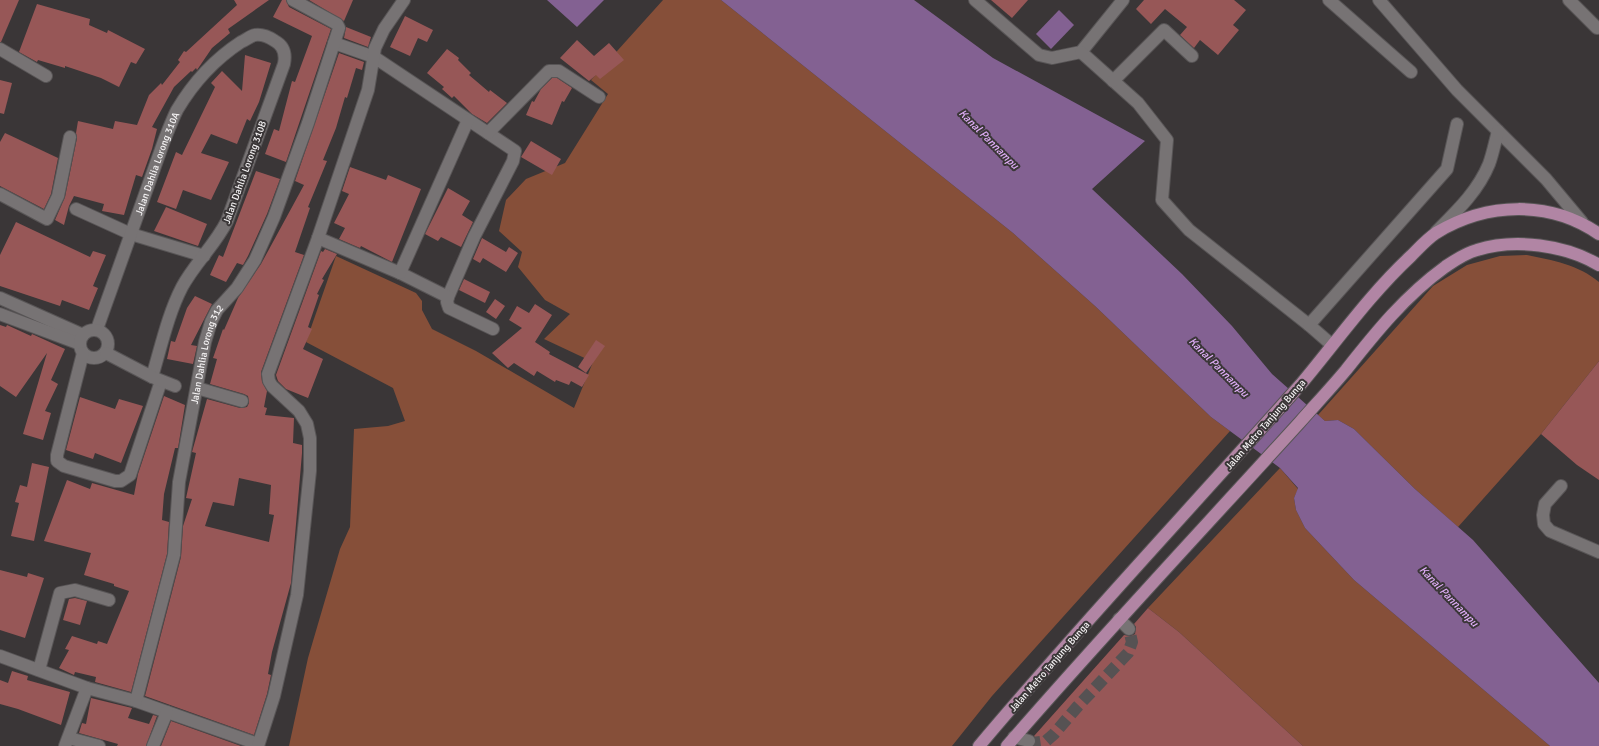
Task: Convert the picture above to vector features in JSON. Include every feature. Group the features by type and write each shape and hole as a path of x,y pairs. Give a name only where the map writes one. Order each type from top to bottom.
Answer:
{"main road":[{"name":"Jalan Metro Tanjung Bunga","path":"980,746 1025,692 1303,381 1398,268 1434,234 1476,214 1505,209 1542,210 1582,222 1599,234"},
{"name":"Jalan Metro Tanjung Bunga","path":"1010,742 1119,619 1323,396 1401,303 1426,281 1455,260 1476,250 1499,246 1545,246 1568,251 1599,265"}],"street":[{"name":"Jalan Dahlia Lorong 312","path":"136,701 174,555 179,482 205,342 211,322 217,310 237,288 255,260 274,217 339,28 337,24 293,0"},
{"path":"0,656 87,688 136,701 258,745 274,696 297,595 310,471 310,438 307,424 299,411 268,381 268,374 318,238 368,90 375,48 384,29 404,0"},
{"path":"975,0 1039,55 1052,58 1081,52 1123,0"},
{"path":"1329,0 1411,72"},
{"path":"1379,0 1457,90 1546,179 1582,222"},
{"path":"1575,2 1597,28"},
{"path":"1113,81 1164,30 1192,56"},
{"name":"Jalan Dahlia Lorong 310B","path":"82,344 57,455 57,461 64,466 115,481 120,481 130,476 157,379 175,302 190,273 217,239 227,221 284,64 286,56 284,48 277,42 265,36"},
{"name":"Jalan Dahlia Lorong 310A","path":"97,329 164,141 177,111 191,90 211,66 230,49 250,37 265,36"},
{"path":"334,43 374,58 513,149 515,156 474,237 447,302 449,308 493,329"},
{"path":"0,49 46,76"},
{"path":"1081,52 1138,103 1167,140 1162,200 1189,230 1332,345"},
{"path":"488,133 549,71 559,71 599,97"},
{"path":"400,273 468,120"},
{"path":"1309,325 1447,170 1457,124"},
{"path":"1434,234 1463,205 1474,190 1489,163 1498,131"},
{"path":"0,194 47,219 58,196 70,137"},
{"path":"76,209 131,234 204,256"},
{"path":"318,238 400,273 448,297"},
{"path":"0,298 82,344 92,358 102,356 106,353 109,343 108,339 101,331 97,329 92,330 82,344"},
{"path":"0,314 82,344"},
{"path":"106,353 157,379 175,386"},
{"path":"197,388 242,401"},
{"path":"1560,486 1545,504 1543,515 1544,524 1550,531 1599,552"},
{"path":"39,670 60,593 75,590 109,600"},
{"path":"1119,619 1129,629"},
{"path":"87,688 67,742 99,746"},
{"path":"153,746 167,712"},
{"path":"1010,742 1029,741"}],"shaded area":[{"path":"663,0 721,0 1013,233 1095,306 1211,417 1230,431 992,696 952,746 289,746 308,658 340,549 350,527 354,429 388,426 405,421 393,388 306,342 336,256 416,293 422,301 422,310 432,329 476,351 574,408 593,362 544,339 570,314 545,300 518,267 522,252 499,231 506,200 526,179 565,163 608,94 591,80"},
{"path":"1527,255 1574,267 1583,271 1599,282 1599,361 1541,434 1458,527 1415,489 1354,429 1338,420 1325,421 1318,415 1433,286 1467,265 1500,256"},
{"path":"1280,468 1298,489 1294,498 1296,510 1305,528 1354,580 1550,746 1303,746 1179,632 1148,608"}],"water":[{"path":"547,0 604,0 577,27"},
{"name":"Kanal Pannampu","path":"721,0 914,0 993,58 1145,141 1092,189 1182,274 1232,326 1272,374 1325,421 1338,420 1354,429 1415,489 1473,540 1599,683 1599,746 1550,746 1354,580 1305,528 1296,510 1294,498 1298,488 1280,468 1211,417 1095,306 1013,233"},
{"path":"1059,10 1074,25 1051,49 1036,34"}],"building":[{"path":"0,0 19,0 1,42 0,42"},
{"path":"234,0 269,0 228,29 230,33 212,48 197,70 196,68 192,72 191,71 174,87 152,127 157,129 152,149 142,177 136,175 124,215 102,211 104,204 74,196 69,206 64,225 55,220 65,197 77,138 76,133 78,121 113,129 115,121 137,125 149,95 161,83 162,85 180,62 178,60 184,51 186,52 237,5"},
{"path":"282,0 286,0 289,7 331,29 286,162 265,154 274,129 279,131 292,81 295,82 312,36 273,17"},
{"path":"309,0 353,0 344,21"},
{"path":"991,0 1028,0 1012,18"},
{"path":"1144,0 1234,0 1246,10 1233,25 1239,30 1218,55 1200,40 1194,48 1180,35 1187,27 1165,9 1151,24 1136,9"},
{"path":"37,4 90,19 89,25 107,33 108,30 145,49 136,64 131,62 119,87 101,78 65,66 65,68 38,60 37,62 19,52"},
{"path":"405,16 433,30 427,42 418,38 410,56 390,47"},
{"path":"346,27 371,37 368,47 344,38"},
{"path":"577,40 594,56 609,43 624,60 600,79 596,75 589,81 560,58"},
{"path":"447,49 459,58 458,60 471,73 469,75 489,92 490,90 507,103 487,123 472,114 454,96 452,98 442,89 444,87 427,73"},
{"path":"339,53 364,62 362,70 356,68 347,98 345,97 336,128 323,160 327,161 308,207 310,208 295,252 304,255 261,372 262,382 267,391 264,407 267,408 265,415 294,418 293,443 302,445 302,453 291,583 272,652 268,674 271,675 267,694 254,735 145,696 181,557 183,526 192,499 186,498 196,453 192,452 207,399 240,408 247,407 249,403 248,396 244,394 210,384 217,359 213,358 223,329 224,330 238,298 261,264 304,185 295,181","holes":["239,478 271,485 269,514 274,515 269,542 205,526 213,502 234,506"]},
{"path":"245,55 271,63 259,102 250,121 247,119 237,144 211,134 201,153 229,162 211,200 183,190 176,209 157,202 176,152 182,155 215,87 211,83 222,71 242,91"},
{"path":"552,78 557,78 572,88 564,102 562,101 552,125 526,115 532,101 534,102 541,89"},
{"path":"0,80 12,83 4,114 0,113"},
{"path":"5,133 58,158 51,194 44,209 0,186 0,142"},
{"path":"531,141 561,159 552,175 521,157"},
{"path":"350,167 386,180 388,175 421,189 392,262 361,246 360,248 339,239 345,228 334,223 349,194 342,191"},
{"path":"256,171 280,179 267,214 248,256 243,265 237,263 226,282 210,275 219,255 223,257"},
{"path":"448,188 470,201 462,215 473,222 461,247 441,237 438,241 425,234"},
{"path":"166,207 207,224 198,246 154,231"},
{"path":"16,222 90,257 93,251 106,255 93,286 98,288 89,310 62,300 60,306 0,286 0,255"},
{"path":"482,238 506,252 509,247 518,253 506,272 483,258 480,263 473,259"},
{"path":"325,249 337,254 322,279 324,280 317,294 319,295 308,327 312,329 303,349 323,359 308,398 286,389 278,381 276,375 321,251 323,252"},
{"path":"464,279 490,292 485,303 459,290"},
{"path":"195,296 212,304 191,345 197,346 193,364 167,359 171,341 175,342 187,308"},
{"path":"495,299 505,306 496,319 486,312"},
{"path":"535,304 552,315 535,342 550,352 549,354 589,375 582,387 571,381 569,385 556,380 555,382 537,371 534,376 514,363 508,368 492,353 522,328 509,320 517,306 529,313"},
{"path":"0,325 6,327 7,325 31,336 32,334 65,349 51,380 58,384 45,411 51,413 43,440 23,434 47,353 16,397 0,386"},
{"path":"596,340 605,346 586,373 578,367"},
{"path":"1599,361 1599,480 1577,465 1541,434"},
{"path":"164,396 185,405 178,448 175,448 164,494 162,520 169,522 167,554 131,692 95,682 96,677 75,672 74,675 59,668 69,650 65,649 72,636 97,644 98,641 107,644 129,591 114,586 114,584 84,575 91,553 44,541 67,480 90,489 92,483 134,495 138,474"},
{"path":"80,397 115,409 119,399 143,406 121,463 95,453 93,459 66,450"},
{"path":"32,463 49,467 34,541 11,536 19,503 15,502 20,485 27,487"},
{"path":"0,570 27,577 28,573 44,578 25,638 0,630"},
{"path":"75,598 87,601 80,625 63,620 69,599"},
{"path":"1148,608 1179,632 1303,746 1035,746 1036,739 1034,736 1124,635 1131,636 1135,634 1136,627 1134,624"},
{"path":"12,671 28,676 27,680 70,692 61,725 0,704 0,680 8,683"},
{"path":"91,698 132,708 128,718 149,724 153,715 157,716 146,746 117,746 118,744 79,733 82,723 86,724"},
{"path":"171,721 241,746 161,746"}],"tunnel":[{"path":"1029,741 1033,743 1046,741 1054,734 1128,653 1132,642 1129,629"}]}
